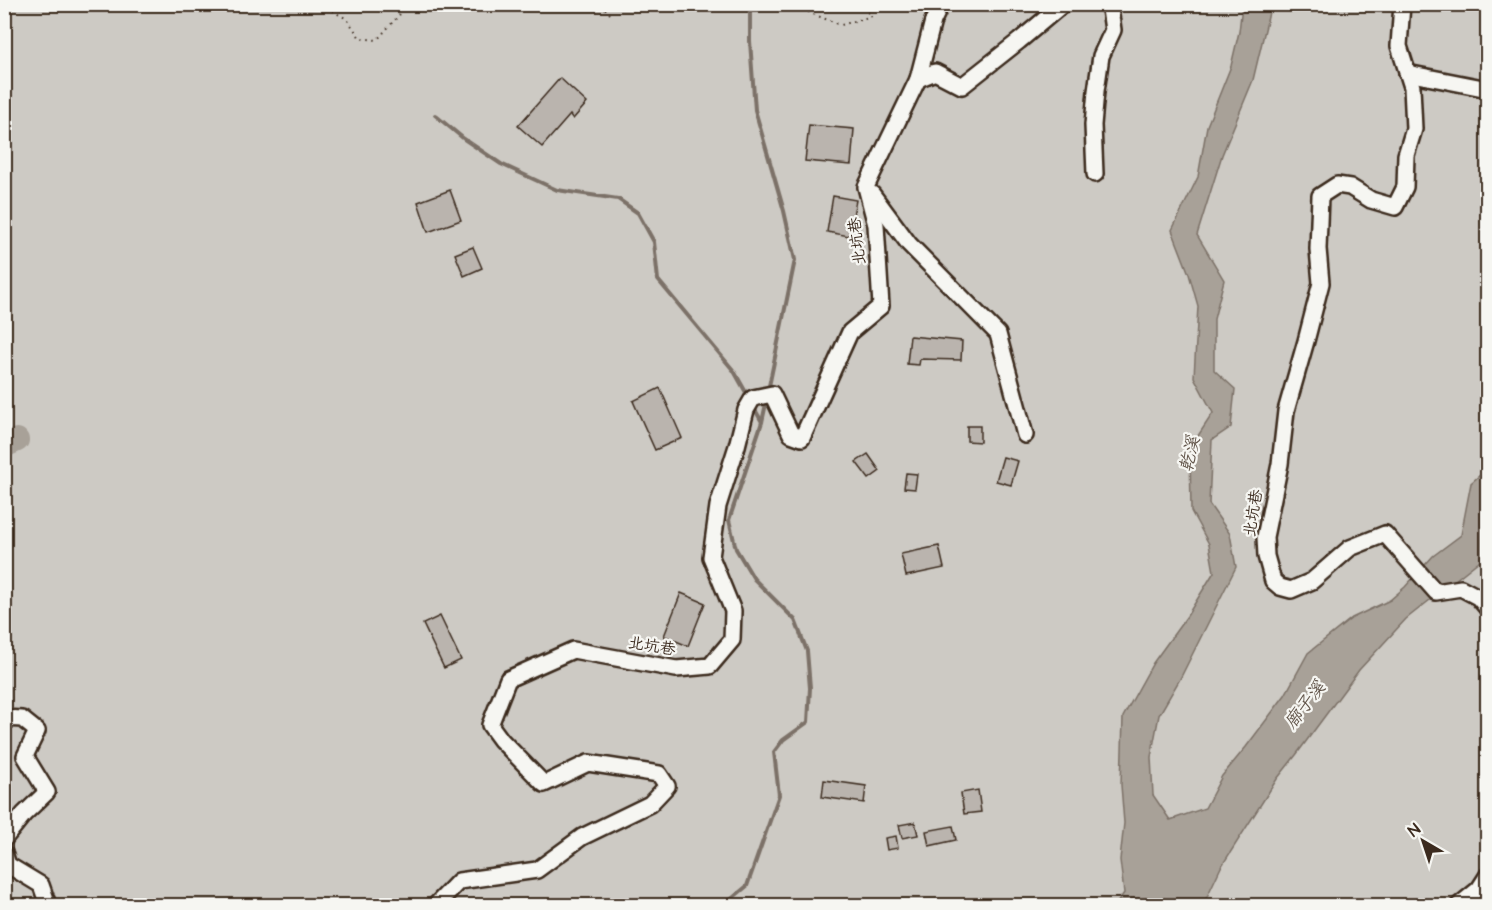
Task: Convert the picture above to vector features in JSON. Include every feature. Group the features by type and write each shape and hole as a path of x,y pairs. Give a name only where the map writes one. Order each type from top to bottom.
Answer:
{"street":[{"path":"941,4 933,21 918,79 866,187 909,244 998,334 1025,435"},
{"path":"918,79 935,72 962,86 1062,4"},
{"path":"1095,174 1093,125 1096,92 1101,56 1113,30 1110,9 1106,4"},
{"name":"北坑巷","path":"1402,4 1399,46 1412,87 1414,129 1406,155 1404,187 1395,207 1371,200 1350,187 1337,185 1320,196 1318,249 1321,283 1286,411 1280,464 1265,537 1266,556 1274,581 1280,587 1291,590 1312,581 1350,548 1385,534 1436,592 1461,588 1478,597 1488,609"},
{"path":"1407,73 1488,89"},
{"name":"北坑巷","path":"435,906 459,881 537,870 582,837 650,804 667,786 659,774 588,763 544,784 501,740 490,725 508,679 573,650 676,669 710,666 732,640 733,611 711,557 718,506 746,410 753,398 765,395 791,434 802,438 850,332 881,306 876,225 866,187"},
{"path":"4,718 22,719 38,731 26,756 47,792 4,838"},
{"path":"4,853 8,865 41,885 48,905 46,906"},
{"path":"1458,906 1479,889 1488,875"}],"path":[{"path":"322,5 346,20 360,38 377,40 409,4"},
{"path":"601,4 611,15"},
{"path":"799,4 810,13 841,25 872,16 858,4"}],"shaded area":[{"path":"5,5 1487,5 1487,905 5,906"}],"water":[{"name":"廍子溪","path":"1242,5 1270,5 1253,80 1222,155 1197,235 1224,280 1214,319 1214,370 1235,389 1231,427 1212,440 1209,504 1230,534 1236,567 1180,679 1159,715 1151,757 1153,795 1170,820 1205,808 1222,776 1285,695 1308,653 1352,618 1390,600 1433,556 1461,535 1471,483 1487,469 1487,552 1479,561 1406,619 1359,670 1277,779 1221,867 1204,903 1194,906 1115,906 1124,893 1120,860 1124,823 1121,785 1123,717 1153,663 1187,616 1214,572 1209,544 1191,511 1190,448 1213,413 1194,377 1198,306 1189,274 1172,230 1198,177 1207,126 1231,66 1239,32"}],"building":[{"path":"560,78 587,103 573,119 570,115 542,147 518,126"},
{"path":"809,125 854,129 851,165 805,161"},
{"path":"450,190 461,220 428,232 418,202"},
{"path":"833,196 856,200 849,236 827,232"},
{"path":"473,247 482,268 464,276 455,254"},
{"path":"910,336 962,341 961,360 920,359 919,365 907,364"},
{"path":"660,388 682,438 655,450 633,401"},
{"path":"967,426 980,426 980,442 967,441"},
{"path":"868,454 880,471 869,479 856,462"},
{"path":"1003,457 1018,461 1011,485 996,481"},
{"path":"906,473 917,474 915,489 904,488"},
{"path":"939,546 944,568 906,576 901,554"},
{"path":"681,593 705,603 688,646 664,636"},
{"path":"440,616 461,660 444,668 423,624"},
{"path":"824,780 866,786 864,803 822,797"},
{"path":"978,790 981,812 964,814 961,793"},
{"path":"915,822 918,835 902,838 899,825"},
{"path":"953,826 956,840 929,846 926,831"},
{"path":"896,836 898,848 887,850 885,838"}],"waterway":[{"path":"750,4 755,110 784,211 795,260 768,391"},
{"path":"435,115 464,139 501,164 557,190 618,199 638,213 654,242 658,280 734,371 748,396"},
{"path":"723,906 747,886 779,795 774,752 783,740 808,722 810,688 807,651 795,620 754,579 736,549 729,520 762,422 767,399"},
{"path":"753,406 762,422"},
{"path":"4,446 17,440"}],"water label":[{"name":"乾溪","path":"1190,454"}]}
